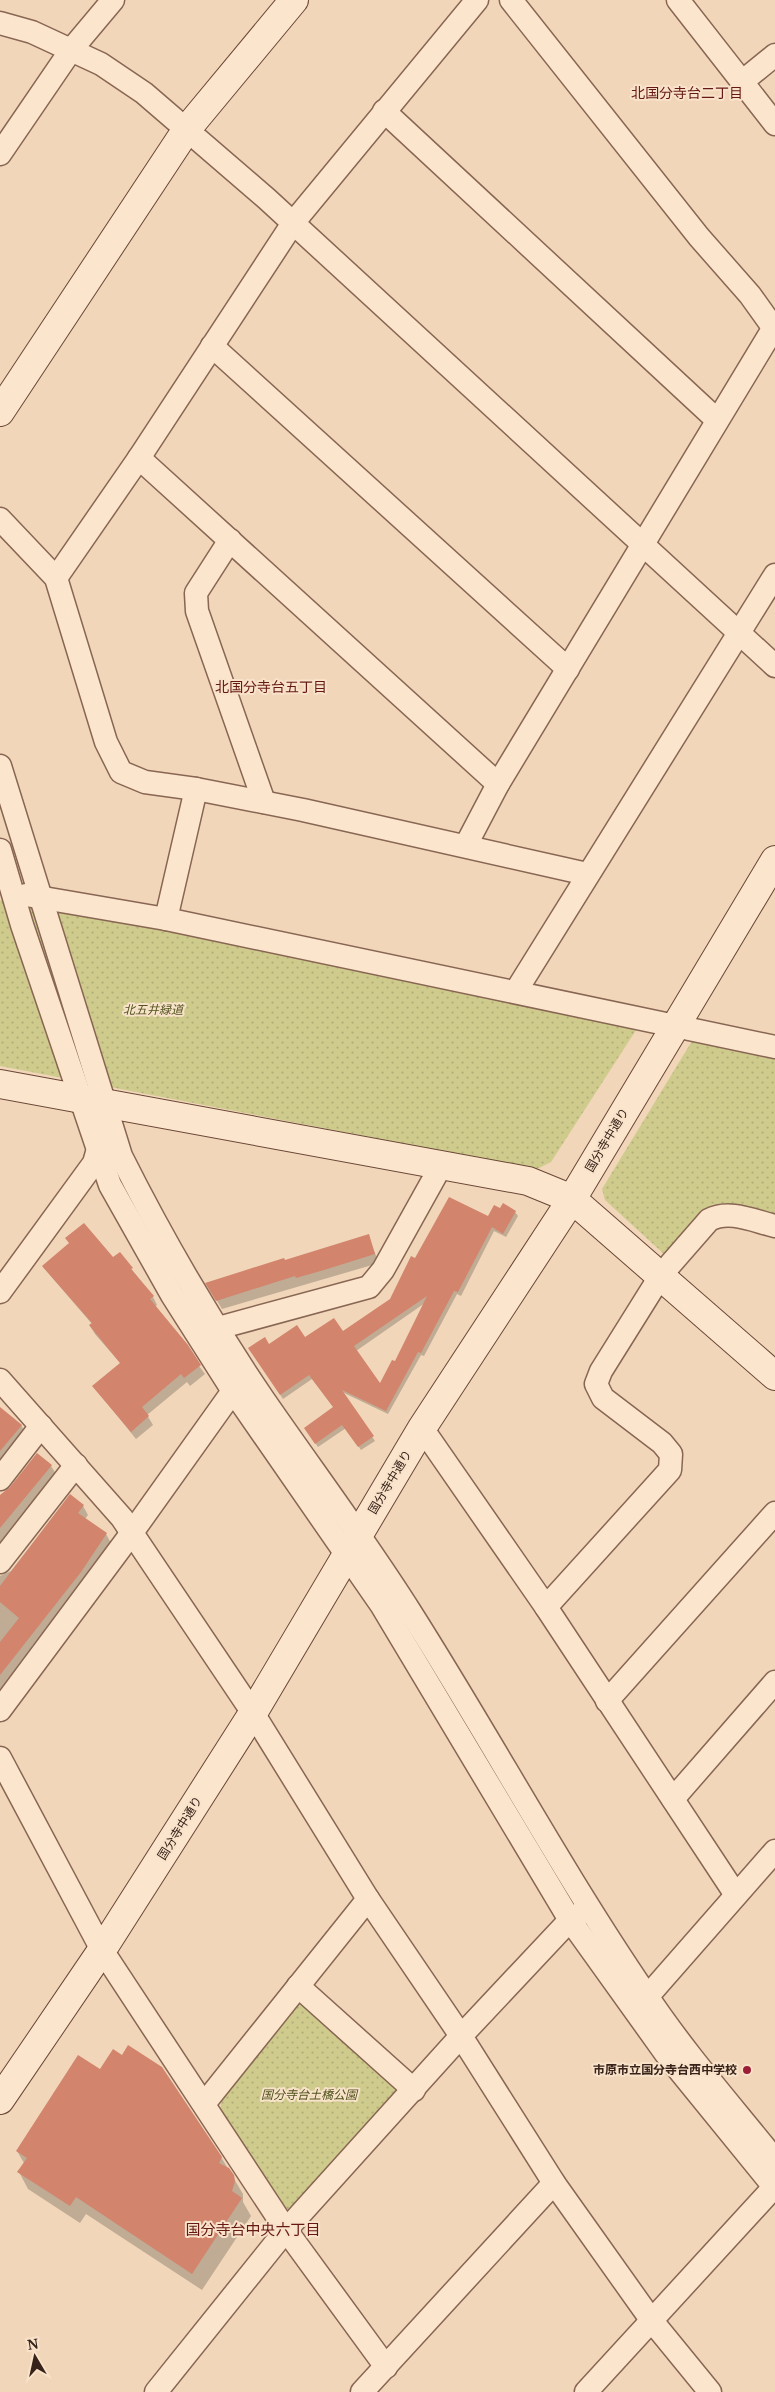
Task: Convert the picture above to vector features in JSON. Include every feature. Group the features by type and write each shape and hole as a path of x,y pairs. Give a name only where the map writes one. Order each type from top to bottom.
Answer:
{"street":[{"path":"0,154 71,50 113,0"},
{"path":"0,412 187,129 294,0"},
{"path":"56,578 293,224 477,0"},
{"path":"466,846 498,784 642,543 774,330 750,295 699,237 511,0"},
{"path":"678,0 775,124"},
{"path":"0,23 32,32 101,64 144,93 293,224 775,666"},
{"path":"743,81 775,55"},
{"path":"384,111 718,420"},
{"path":"212,346 568,669"},
{"path":"138,458 498,784"},
{"path":"0,519 56,578 106,742 121,772 145,782 196,789 264,802 587,874"},
{"path":"230,540 196,593 196,611 264,802"},
{"path":"516,991 587,874 741,634 775,575"},
{"path":"0,766 40,896 92,1101 98,1149 115,1193 172,1295 233,1391 353,1545 411,1613 589,1908 647,1996 696,2062 775,2160"},
{"path":"166,919 196,789"},
{"path":"0,850 6,892 92,1101 129,1172 218,1328 353,1545 382,1606 570,1920 666,2054 775,2187 586,2392"},
{"name":"国分寺中通り","path":"4,2085 102,1950 253,1713 422,1428 572,1199 673,1027 775,860"},
{"path":"6,892 40,896 166,919 516,991 673,1027 775,1047"},
{"path":"0,1084 528,1181 572,1199 775,1376"},
{"path":"0,1292 94,1163 98,1149"},
{"path":"218,1328 369,1288 383,1270 442,1164"},
{"path":"546,1607 670,1470 671,1454 662,1443 603,1398 596,1384 601,1371 661,1275 708,1220 718,1215 735,1216 775,1226"},
{"path":"2,1387 41,1426 122,1518 253,1713 368,1899 461,2036 554,2183 652,2321 710,2392"},
{"path":"0,1710 131,1534 233,1391"},
{"path":"0,1479 41,1426"},
{"path":"422,1428 546,1607 736,1896"},
{"path":"0,1562 76,1465"},
{"path":"607,1701 775,1513"},
{"path":"673,1799 775,1682"},
{"path":"0,1758 102,1950 286,2230 386,2367"},
{"path":"647,1996 775,1851"},
{"path":"204,2104 368,1899"},
{"path":"156,2392 286,2230 461,2036 570,1920 589,1908"},
{"path":"298,1986 414,2090"},
{"path":"362,2392 554,2183"}],"green space":[{"name":"北五井緑道","path":"0,900 168,928 638,1027 551,1162 537,1169 0,1066"},
{"path":"692,1041 775,1058 775,1217 713,1204 665,1255 605,1200 602,1189"},
{"name":"国分寺台土橋公園","path":"306,2001 401,2092 296,2210 287,2209 220,2110 222,2098 297,2002"}],"building":[{"path":"449,1197 488,1216 494,1205 500,1208 503,1203 516,1211 503,1234 492,1227 458,1292 454,1291 421,1353 418,1352 386,1411 342,1390 374,1436 358,1447 342,1425 315,1444 304,1428 333,1407 309,1375 280,1395 248,1348 265,1337 269,1344 297,1325 305,1337 334,1318 343,1331 390,1299 411,1256 415,1258","holes":["427,1296 395,1361 392,1360 380,1383 354,1346"]},
{"path":"84,1223 113,1257 120,1252 133,1268 131,1269 154,1296 150,1299 188,1345 201,1365 184,1378 181,1374 142,1407 149,1416 131,1432 92,1386 120,1363 89,1325 92,1323 42,1266 69,1243 65,1238"},
{"path":"369,1234 375,1254 324,1270 296,1278 295,1276 216,1301 205,1283 284,1258 285,1260"},
{"path":"0,1407 22,1425 0,1451"},
{"path":"37,1453 52,1465 0,1528 0,1495 10,1487"},
{"path":"70,1494 84,1505 78,1513 107,1533 81,1572 0,1675 0,1642 19,1618 0,1602 0,1586"},
{"path":"128,2045 162,2067 222,2157 219,2163 229,2168 234,2175 235,2181 232,2191 242,2198 192,2274 76,2197 70,2206 17,2172 27,2158 16,2151 78,2055 100,2069 113,2049 122,2055"}],"place":[{"name":"市原市立国分寺台西中学校","path":"747,2070"}],"district":[{"name":"北国分寺台二丁目","path":"687,93"},
{"name":"北国分寺台五丁目","path":"271,687"},
{"name":"国分寺台中央六丁目","path":"253,2230"}]}
